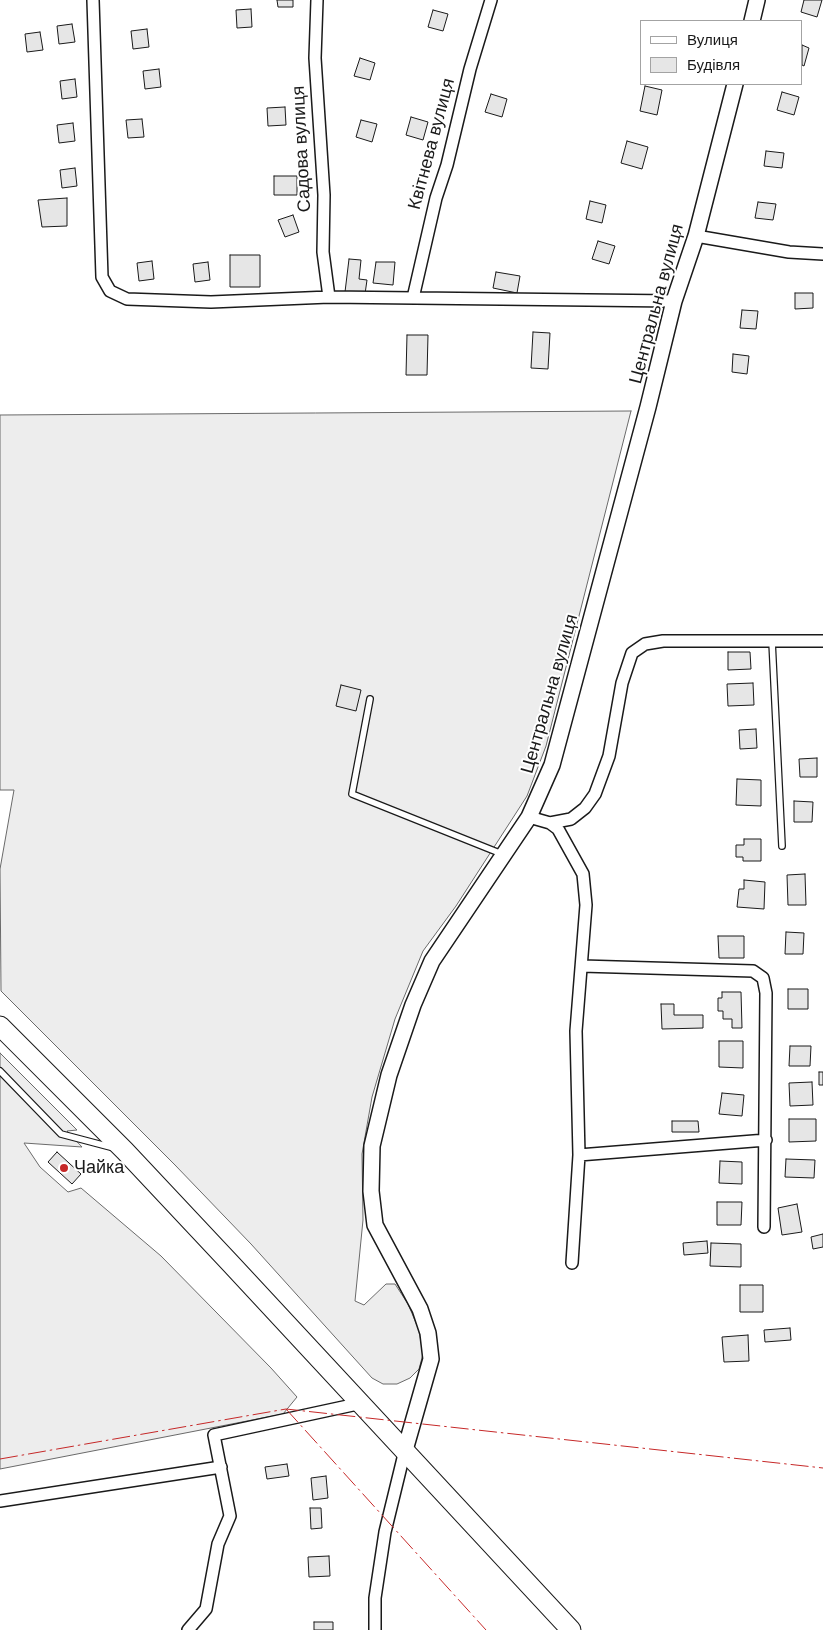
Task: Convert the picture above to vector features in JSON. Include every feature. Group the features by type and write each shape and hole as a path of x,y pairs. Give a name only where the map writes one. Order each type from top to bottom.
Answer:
{"highway":[{"path":"0,1026 125,1151 362,1403 571,1630"}],"street":[{"path":"93,0 102,277 110,291 127,299 211,302 329,297 674,301"},
{"name":"Садова вулиця","path":"317,0 315,58 324,195 324,252 329,297"},
{"name":"Квітнева вулиця","path":"413,298 436,198 447,165 470,69 491,0"},
{"path":"752,20 757,0"},
{"name":"Центральна вулиця","path":"405,1450 431,1359 428,1333 420,1308 375,1226 371,1191 372,1146 389,1075 413,1005 432,961 529,817 552,765 648,407 674,301 696,236 735,85"},
{"path":"696,236 789,252 823,254"},
{"path":"550,823 571,819 585,808 595,794 608,756 622,683 632,653 645,644 663,641 823,641"},
{"path":"529,817 550,823 558,829 583,874 586,905 582,931 582,966 576,1030 579,1155 572,1263"},
{"path":"582,966 753,971 763,978 766,993 764,1227"},
{"path":"579,1155 766,1140"},
{"path":"188,1630 206,1609 218,1544 230,1516 214,1435 362,1403"},
{"path":"375,1630 375,1598 385,1532 405,1450"},
{"path":"0,1501 221,1467"}],"lane":[{"path":"772,642 782,846"},
{"path":"370,698 352,794 504,854"},
{"path":"0,1071 61,1134 125,1151"}],"shaded area":[{"path":"631,411 546,746 527,796 456,906 423,951 395,1019 372,1097 362,1154 363,1220 355,1301 364,1305 386,1284 395,1284 408,1304 419,1330 423,1354 419,1369 410,1378 397,1384 383,1384 372,1378 251,1244 1,991 0,869 14,790 0,790 0,415"},
{"path":"0,1053 77,1130 67,1131 82,1147 24,1143 40,1167 68,1192 81,1188 161,1256 297,1397 283,1414 0,1469"}],"building":[{"path":"277,0 293,0 293,7 278,7"},
{"path":"804,0 822,0 817,17 801,12"},
{"path":"251,9 252,27 237,28 236,10"},
{"path":"433,10 448,14 443,31 428,27"},
{"path":"72,24 75,42 59,44 57,26"},
{"path":"147,29 149,47 133,49 131,31"},
{"path":"40,32 43,50 27,52 25,34"},
{"path":"803,45 809,48 803,66"},
{"path":"360,58 375,63 370,80 354,76"},
{"path":"159,69 161,87 145,89 143,71"},
{"path":"75,79 77,97 62,99 60,81"},
{"path":"645,86 662,90 657,115 640,111"},
{"path":"782,92 799,97 794,115 777,110"},
{"path":"491,94 507,99 502,117 485,112"},
{"path":"285,107 286,125 268,126 267,108"},
{"path":"411,117 428,122 423,140 406,135"},
{"path":"142,119 144,137 128,138 126,120"},
{"path":"361,120 377,124 372,142 356,137"},
{"path":"73,123 75,141 59,143 57,125"},
{"path":"627,141 648,147 642,169 621,163"},
{"path":"766,151 784,153 782,168 764,166"},
{"path":"75,168 77,186 62,188 60,170"},
{"path":"274,176 297,176 297,195 274,195"},
{"path":"67,198 67,226 42,227 38,200"},
{"path":"590,201 606,205 602,223 586,219"},
{"path":"758,202 776,204 773,220 755,218"},
{"path":"293,215 299,232 285,237 278,220"},
{"path":"598,241 615,246 609,264 592,259"},
{"path":"230,255 260,255 260,287 230,287"},
{"path":"349,259 361,260 359,279 367,280 365,294 345,292"},
{"path":"152,261 154,279 139,281 137,263"},
{"path":"208,262 210,280 195,282 193,264"},
{"path":"376,262 395,262 393,285 373,283"},
{"path":"496,272 520,276 517,293 493,288"},
{"path":"795,293 813,293 813,308 795,309"},
{"path":"742,310 758,311 756,329 740,328"},
{"path":"533,332 550,333 548,369 531,368"},
{"path":"407,335 428,335 427,375 406,375"},
{"path":"733,354 749,356 747,374 732,372"},
{"path":"728,652 750,652 751,669 728,670"},
{"path":"753,683 754,705 728,706 727,684"},
{"path":"341,685 361,690 356,711 336,706"},
{"path":"756,729 757,748 740,749 739,730"},
{"path":"817,758 817,777 800,777 799,759"},
{"path":"737,779 761,780 761,806 736,805"},
{"path":"794,801 813,802 812,822 794,822"},
{"path":"744,839 761,839 761,861 743,861 743,857 736,857 736,845 744,845"},
{"path":"805,874 806,905 788,905 787,875"},
{"path":"744,880 765,882 764,909 737,907 739,889 744,889"},
{"path":"786,932 804,933 803,954 785,954"},
{"path":"718,936 744,936 744,958 719,958"},
{"path":"788,989 808,989 808,1009 788,1009"},
{"path":"722,992 741,992 742,1028 732,1028 732,1019 723,1019 723,1011 718,1011 718,998 722,998"},
{"path":"661,1004 674,1004 674,1015 703,1015 703,1028 662,1029"},
{"path":"719,1041 743,1041 743,1068 719,1067"},
{"path":"790,1046 811,1046 810,1066 789,1066"},
{"path":"819,1072 823,1072 823,1085 819,1085"},
{"path":"812,1082 813,1105 790,1106 789,1083"},
{"path":"722,1093 744,1095 742,1116 719,1114"},
{"path":"789,1119 816,1119 816,1141 789,1142"},
{"path":"672,1121 698,1121 699,1132 672,1132"},
{"name":"Чайка","path":"57,1152 81,1174 72,1184 48,1162"},
{"path":"786,1159 815,1160 814,1178 785,1177"},
{"path":"720,1161 742,1162 742,1184 719,1183"},
{"path":"717,1202 742,1202 741,1225 717,1225"},
{"path":"797,1204 802,1232 782,1235 778,1208"},
{"path":"823,1234 823,1247 813,1249 811,1237"},
{"path":"707,1241 708,1253 684,1255 683,1243"},
{"path":"711,1243 741,1244 741,1267 710,1266"},
{"path":"740,1285 763,1285 763,1312 740,1312"},
{"path":"790,1328 791,1340 765,1342 764,1330"},
{"path":"748,1335 749,1361 724,1362 722,1337"},
{"path":"287,1464 289,1476 267,1479 265,1467"},
{"path":"326,1476 328,1498 313,1500 311,1478"},
{"path":"310,1508 321,1508 322,1528 311,1529"},
{"path":"329,1556 330,1576 309,1577 308,1557"},
{"path":"314,1622 333,1622 333,1630 314,1630"}],"power":[{"path":"286,1409 486,1630"},
{"path":"0,1459 286,1409 823,1468"}],"place":[{"name":"Чайка","path":"64,1168"}]}
